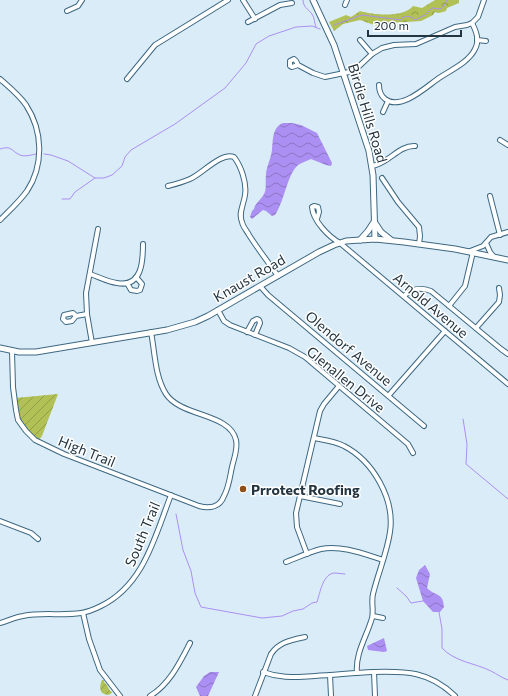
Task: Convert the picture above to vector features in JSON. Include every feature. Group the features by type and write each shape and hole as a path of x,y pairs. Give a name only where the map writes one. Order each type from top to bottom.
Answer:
{"main road":[{"name":"Birdie Hills Road","path":"313,0 334,45 372,166 375,239"},
{"path":"360,240 374,222 381,232 392,240"},
{"name":"Knaust Road","path":"0,348 12,351 36,352 181,326 202,319 324,249 340,243 375,239 392,240 471,252 508,260"}],"street":[{"path":"68,11 78,6 82,0"},
{"path":"127,79 155,45 228,0"},
{"path":"243,0 255,19"},
{"path":"298,65 313,73 325,77 344,74 355,70 372,54 388,46 416,44 455,27 472,23 481,12 484,0"},
{"path":"248,22 280,5 292,3"},
{"path":"379,85 380,93 388,101 401,102 412,96 468,58 475,50 477,33 472,23"},
{"path":"360,40 372,54"},
{"path":"477,40 486,41"},
{"path":"0,79 19,97 32,114 38,131 40,149 36,172 28,190 16,205 0,220"},
{"path":"383,112 388,101"},
{"path":"500,140 508,145"},
{"path":"372,166 381,164 405,148 415,146"},
{"path":"168,186 190,179 203,172 220,158 226,156 234,157 240,169 246,189 241,211 242,222 256,246 278,276"},
{"path":"382,178 398,202 418,226 420,236 419,244"},
{"path":"490,196 500,234"},
{"name":"Arnold Avenue","path":"317,219 327,234 404,296 508,384"},
{"path":"92,343 87,314 86,293 98,229"},
{"path":"449,306 465,286 471,252 486,243 491,237 508,232"},
{"path":"486,243 494,257"},
{"path":"90,274 115,283 127,283 140,273 142,267 143,244"},
{"path":"127,283 131,290 140,290 142,284 136,277"},
{"name":"Olendorf Avenue","path":"260,286 424,426"},
{"path":"404,296 412,290 423,288 431,291 508,352"},
{"path":"476,328 499,302 499,288"},
{"name":"Glenallen Drive","path":"218,310 227,323 289,348 305,357 408,444 413,453"},
{"path":"76,316 87,314"},
{"path":"247,332 253,321 257,319 260,323 255,335"},
{"path":"389,395 445,331"},
{"name":"High Trail","path":"12,351 13,387 18,420 35,440 64,454 204,508 216,506 221,502 226,492 236,453 236,439 224,424 183,408 168,396 162,386 159,376 151,332"},
{"path":"306,554 297,527 296,519 300,496 322,407 339,386"},
{"path":"314,438 340,444 347,448 368,466 380,483 388,501 391,521 388,542 372,595 372,616 360,650 356,667 357,673"},
{"name":"South Trail","path":"0,624 22,616 83,613 100,607 116,598 136,576 145,562 171,495"},
{"path":"300,496 340,504"},
{"path":"0,521 31,533 38,539"},
{"path":"286,562 321,549 339,549 383,560"},
{"path":"83,613 89,639 100,670 120,696"},
{"path":"372,616 383,618"},
{"path":"255,696 263,672 275,648 285,642 305,637"},
{"path":"150,696 157,692 166,682 190,643"},
{"path":"263,672 282,677 399,671 420,675 440,684 455,696"},
{"path":"374,672 375,696"},
{"path":"330,675 331,696"}],"green space":[{"path":"435,0 459,0 459,3 447,8 446,11 439,13 435,12 433,15 421,21 390,23 377,26 360,20 343,24 334,31 329,22 346,15 351,17 360,11 373,14 396,14 408,10 413,6 422,8"},
{"path":"58,394 42,436 39,440 35,439 20,419 15,398"},
{"path":"102,680 104,680 112,693 108,695 101,692 100,685"}],"water":[{"path":"283,123 301,125 317,133 332,163 331,166 311,159 298,165 291,176 275,215 272,216 263,210 252,219 250,217 252,211 265,192 266,172 275,131 279,125"},
{"path":"425,565 430,574 427,588 441,597 443,602 444,607 440,612 433,612 423,601 416,578 419,570"},
{"path":"384,638 387,651 368,650 367,646"},
{"path":"210,672 219,672 208,696 200,696 196,687 204,676"}],"waterway":[{"path":"303,0 305,6 313,16 316,27"},
{"path":"334,25 362,15 401,20 403,17 408,16 415,20 425,15 432,8 440,9 444,6 447,0"},
{"path":"44,154 68,161 95,178 104,178 112,175 122,166 125,157 131,150 175,124 225,88 246,63 256,44 269,36 296,27 312,26 320,29"},
{"path":"0,149 9,148 22,156 36,154"},
{"path":"62,199 70,199 75,192 95,178"},
{"path":"463,419 467,444 466,464 508,499"},
{"path":"176,514 183,550 191,571 195,593 201,607 262,618 282,616 293,611 303,609 312,603 317,602 323,584 328,576 335,573 345,574"},
{"path":"397,588 411,603 423,601"},
{"path":"439,612 442,629 442,648 447,653 465,662 485,668 508,680"}],"place":[{"name":"Prrotect Roofing","path":"243,489"}]}
